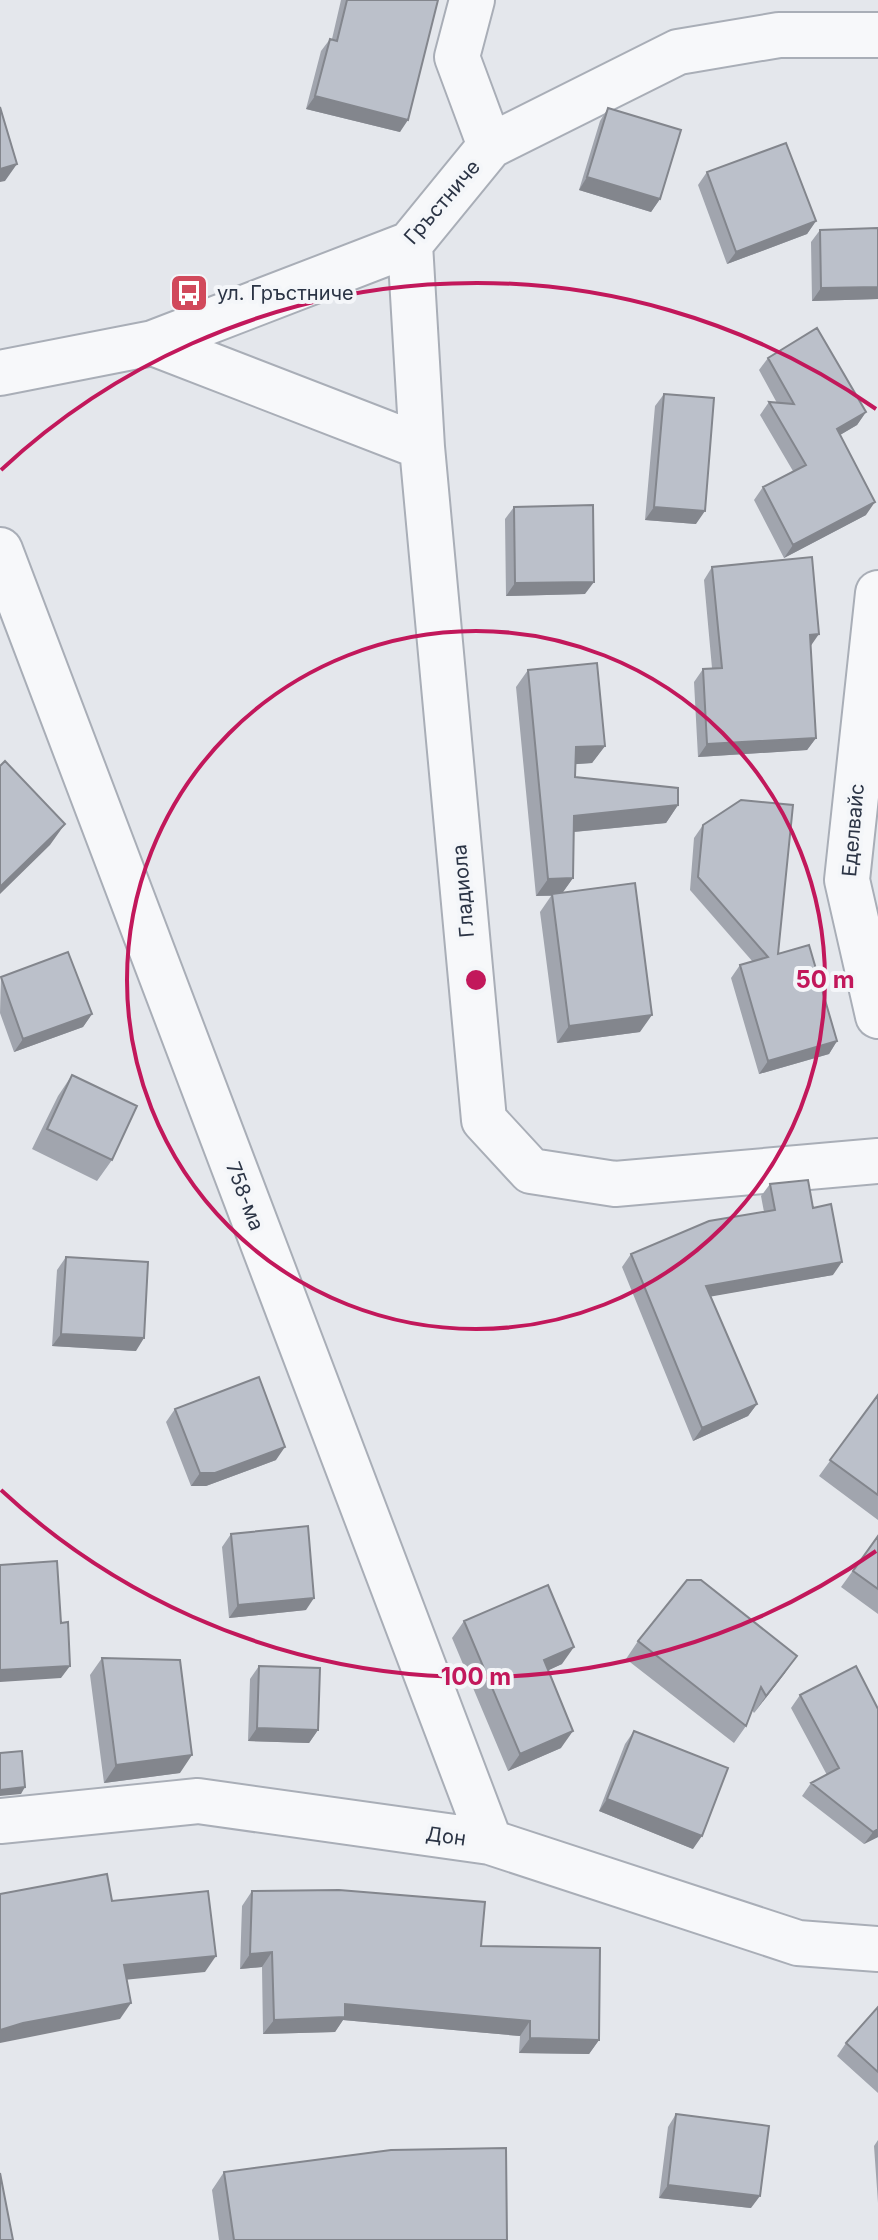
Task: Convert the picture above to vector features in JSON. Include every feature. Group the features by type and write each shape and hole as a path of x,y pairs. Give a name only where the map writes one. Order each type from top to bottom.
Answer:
{"street":[{"path":"472,0 457,57 490,146"},
{"name":"Гръстниче","path":"0,373 5,375 153,343 410,244 490,146 678,52 779,35 878,35"},
{"name":"Гладиола","path":"410,244 422,447 484,1120 531,1171 615,1184 878,1161"},
{"path":"153,343 422,447"},
{"name":"758-ма","path":"0,550 490,1842"},
{"name":"Еделвайс","path":"878,593 847,880 878,1016"},
{"name":"Дон","path":"0,1821 198,1801 490,1842 798,1943 878,1949"}],"building":[{"path":"347,0 438,0 408,120 315,96 330,39 337,41"},
{"path":"0,107 17,164 0,169"},
{"path":"608,108 681,130 660,199 587,177"},
{"path":"786,143 816,221 736,252 707,172"},
{"path":"878,228 878,287 821,288 820,230"},
{"path":"817,328 866,412 837,429 875,502 793,545 763,487 806,465 769,402 794,404 768,358"},
{"path":"664,394 714,398 705,511 654,507"},
{"path":"593,505 594,582 515,583 514,507"},
{"path":"812,557 819,634 810,635 816,738 707,744 703,669 722,668 712,567"},
{"path":"597,663 605,746 576,747 575,777 678,788 678,805 574,816 573,878 548,879 528,670"},
{"path":"5,761 65,824 0,887 0,766"},
{"path":"741,800 793,805 778,954 809,945 837,1041 768,1061 740,965 768,957 698,877 703,825"},
{"path":"635,883 652,1015 569,1026 552,894"},
{"path":"68,952 92,1014 23,1039 1,977"},
{"path":"72,1075 137,1106 112,1160 47,1129"},
{"path":"808,1180 813,1208 831,1204 842,1262 706,1286 757,1404 702,1428 631,1254 709,1221 775,1210 770,1184"},
{"path":"66,1257 148,1262 144,1338 61,1334"},
{"path":"259,1377 285,1447 215,1473 200,1473 175,1409"},
{"path":"878,1395 878,1495 830,1460"},
{"path":"308,1526 314,1598 238,1605 231,1534"},
{"path":"878,1536 878,1589 853,1571"},
{"path":"57,1561 61,1623 68,1622 70,1666 0,1670 0,1565"},
{"path":"687,1580 701,1580 797,1656 766,1696 761,1687 746,1726 638,1641"},
{"path":"548,1585 574,1647 544,1660 573,1731 520,1754 464,1621"},
{"path":"102,1658 180,1660 192,1755 116,1765"},
{"path":"259,1666 320,1668 318,1730 257,1728"},
{"path":"856,1666 878,1709 878,1829 873,1832 811,1783 839,1768 800,1695"},
{"path":"634,1731 728,1768 702,1836 607,1799"},
{"path":"22,1751 25,1787 0,1790 0,1753"},
{"path":"107,1874 112,1901 208,1891 216,1956 124,1965 131,2003 0,2030 0,1894"},
{"path":"339,1890 485,1902 481,1946 600,1948 599,2040 530,2038 530,2021 345,2004 345,2017 274,2020 272,1952 250,1954 252,1891"},
{"path":"878,2007 878,2072 846,2043"},
{"path":"676,2114 769,2126 760,2196 668,2185"},
{"path":"506,2148 507,2240 234,2240 224,2172 391,2150"},
{"path":"0,2173 13,2240 0,2240"}],"place":[{"name":"ул. Гръстниче","path":"189,293"}]}
